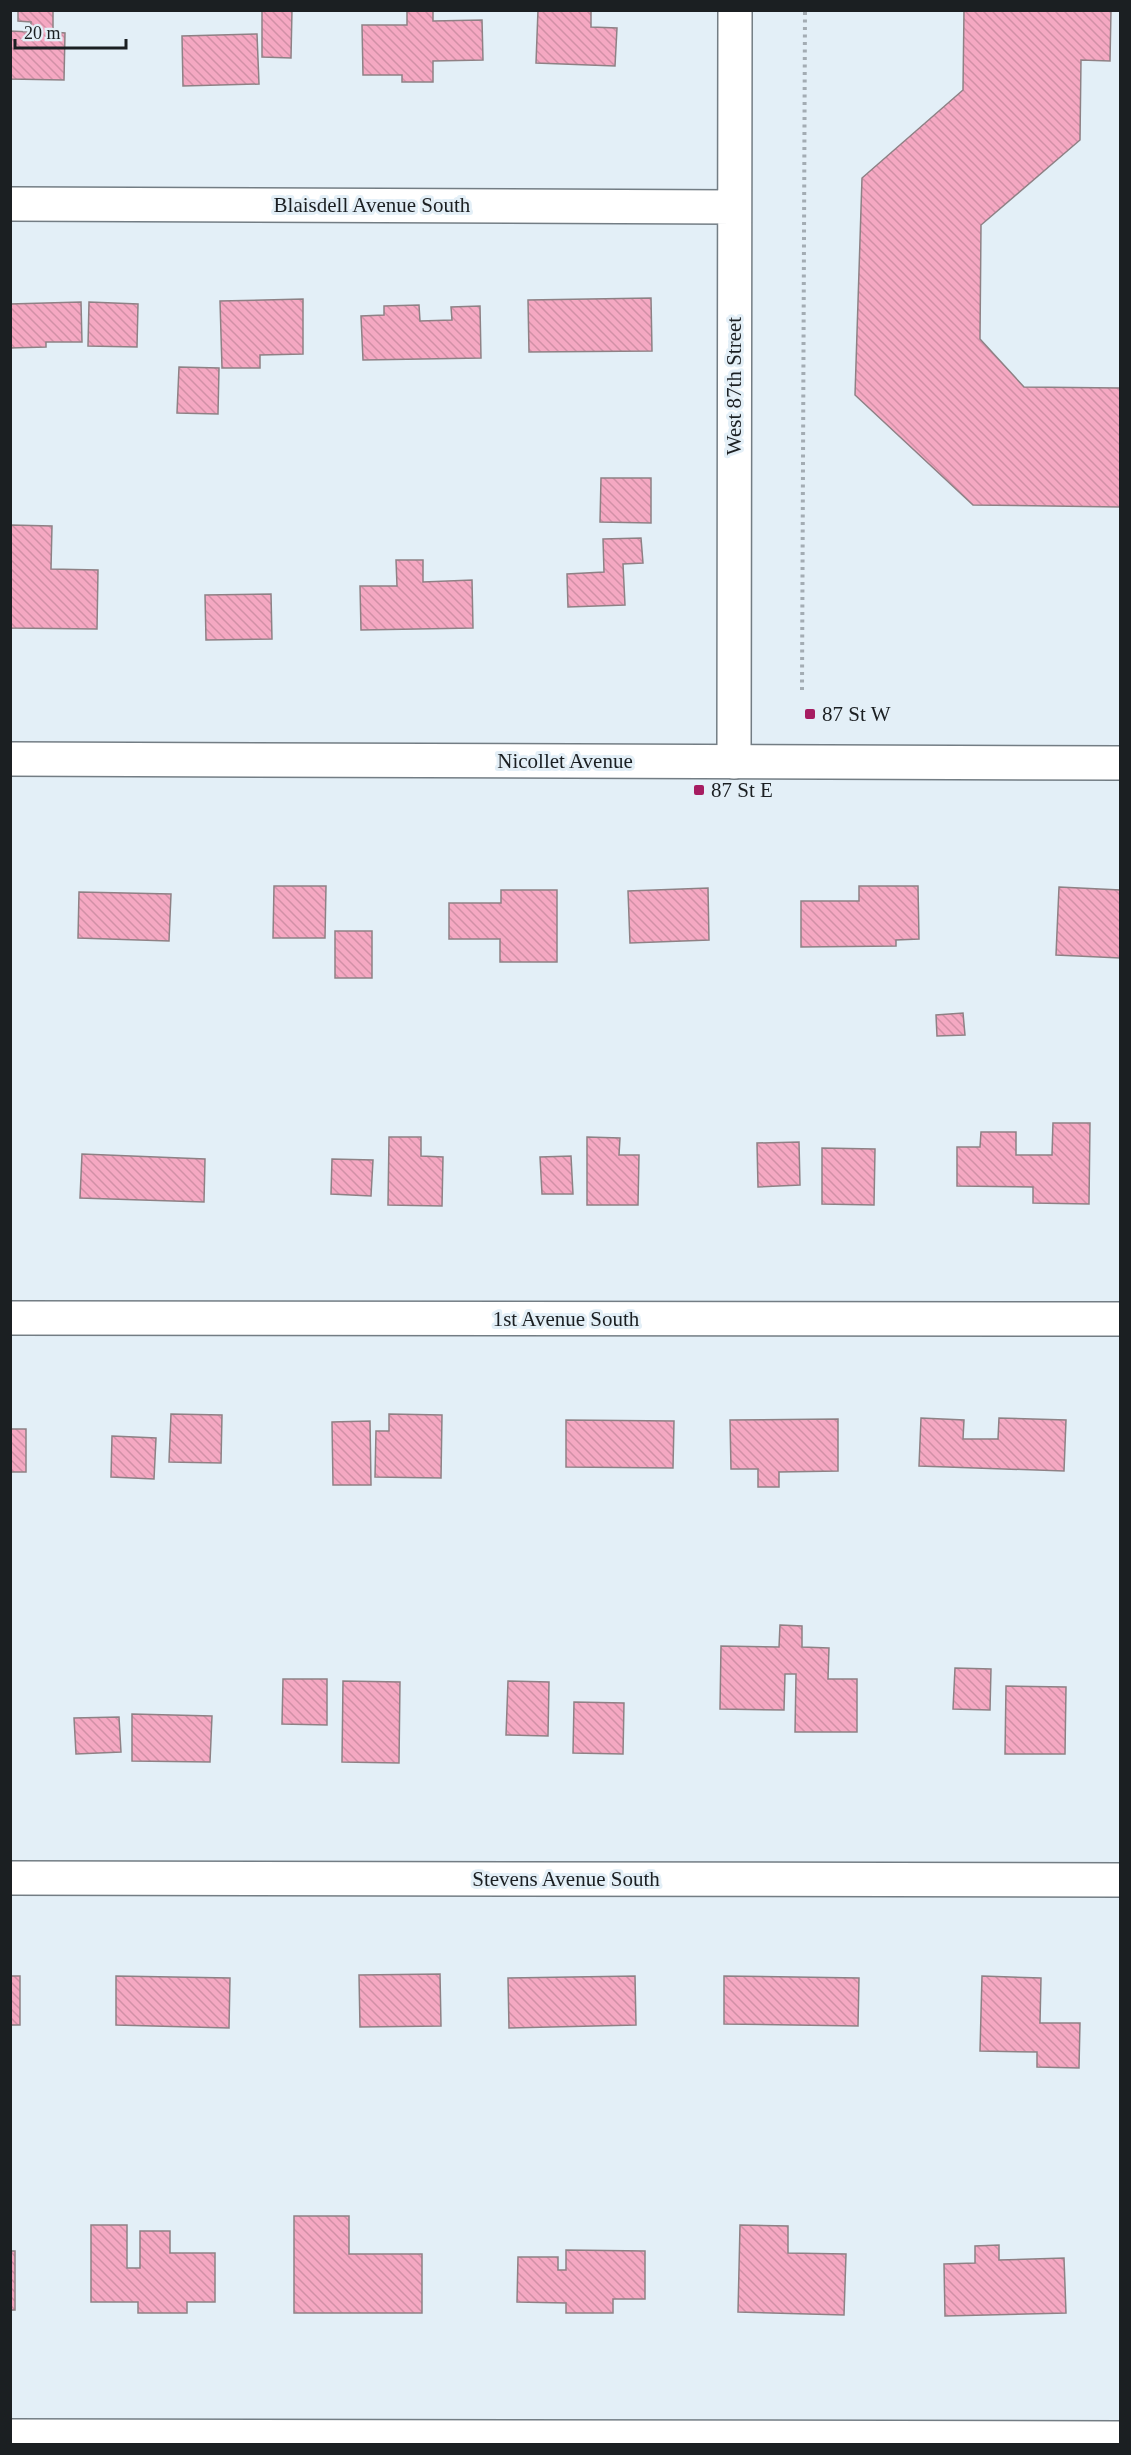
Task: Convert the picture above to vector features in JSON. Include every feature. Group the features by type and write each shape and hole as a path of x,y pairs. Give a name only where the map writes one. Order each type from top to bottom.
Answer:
{"street":[{"name":"West 87th Street","path":"734,762 735,10"},
{"name":"Blaisdell Avenue South","path":"10,204 734,207"},
{"name":"Nicollet Avenue","path":"10,759 1120,763"},
{"name":"1st Avenue South","path":"10,1318 1120,1319"},
{"name":"Stevens Avenue South","path":"10,1878 1120,1880"},
{"path":"10,2436 1120,2438"}],"path":[{"path":"802,690 805,10"}],"building":[{"path":"18,10 53,10 53,32 65,33 64,80 10,79 10,31 31,32 31,22 18,21"},
{"path":"262,10 292,10 291,58 262,57"},
{"path":"407,10 433,10 433,21 482,20 483,60 433,61 433,82 402,82 402,75 363,75 362,25 407,25"},
{"path":"538,10 591,10 591,27 617,28 615,66 536,63"},
{"path":"964,10 1111,10 1110,61 1081,60 1080,140 981,225 980,339 1024,387 1120,388 1120,507 973,505 855,395 862,178 963,90"},
{"path":"257,34 259,84 183,86 182,36"},
{"path":"651,298 652,351 529,352 528,300"},
{"path":"303,299 303,354 260,355 260,368 222,368 220,301"},
{"path":"81,302 82,342 46,342 46,347 10,348 10,304"},
{"path":"89,302 138,304 137,347 88,346"},
{"path":"419,305 420,321 452,320 451,307 480,306 481,358 363,360 361,316 384,315 384,306"},
{"path":"179,367 219,368 218,414 177,413"},
{"path":"601,478 651,478 651,523 600,522"},
{"path":"10,525 52,526 51,569 98,570 97,629 10,628"},
{"path":"641,538 643,563 623,564 625,605 568,607 567,574 604,572 603,539"},
{"path":"396,560 423,560 423,582 472,580 473,628 361,630 360,586 397,586"},
{"path":"271,594 272,639 206,640 205,595"},
{"path":"274,886 326,886 325,938 273,938"},
{"path":"859,886 918,886 919,939 896,940 896,946 801,947 801,901 859,901"},
{"path":"1059,887 1120,890 1120,958 1056,955"},
{"path":"708,888 709,940 630,943 628,891"},
{"path":"501,890 557,890 557,962 500,962 500,939 449,939 449,903 501,903"},
{"path":"79,892 171,894 169,941 78,938"},
{"path":"335,931 372,931 372,978 335,978"},
{"path":"963,1013 965,1035 937,1036 936,1015"},
{"path":"1053,1123 1090,1123 1089,1204 1033,1203 1033,1187 957,1186 957,1147 980,1147 981,1132 1016,1132 1016,1155 1052,1155"},
{"path":"389,1137 421,1137 421,1156 443,1157 442,1206 388,1205"},
{"path":"587,1137 620,1138 619,1155 639,1155 638,1205 587,1205"},
{"path":"799,1142 800,1185 758,1187 757,1143"},
{"path":"822,1148 875,1149 874,1205 822,1204"},
{"path":"82,1154 205,1159 204,1202 80,1198"},
{"path":"571,1156 573,1194 542,1194 540,1157"},
{"path":"332,1159 373,1160 371,1196 331,1194"},
{"path":"171,1414 222,1415 221,1463 169,1462"},
{"path":"389,1414 442,1415 441,1478 375,1477 376,1431 389,1431"},
{"path":"921,1418 964,1420 963,1439 998,1439 999,1418 1066,1420 1064,1471 919,1466"},
{"path":"838,1419 838,1471 779,1472 779,1487 758,1487 758,1469 731,1469 730,1420"},
{"path":"566,1420 674,1421 673,1468 566,1467"},
{"path":"370,1421 371,1485 333,1485 332,1422"},
{"path":"10,1429 26,1429 26,1472 10,1472"},
{"path":"112,1436 156,1438 154,1479 111,1477"},
{"path":"780,1625 802,1626 802,1647 829,1648 828,1679 857,1679 857,1732 795,1732 796,1674 785,1674 784,1710 720,1709 721,1646 779,1647"},
{"path":"955,1668 991,1669 990,1710 953,1709"},
{"path":"283,1679 327,1679 327,1725 282,1724"},
{"path":"343,1681 400,1682 399,1763 342,1762"},
{"path":"508,1681 549,1682 548,1736 506,1735"},
{"path":"1006,1686 1066,1687 1065,1754 1005,1754"},
{"path":"574,1702 624,1703 623,1754 573,1753"},
{"path":"132,1714 212,1716 210,1762 132,1761"},
{"path":"119,1717 121,1752 76,1754 74,1718"},
{"path":"440,1974 441,2026 360,2027 359,1975"},
{"path":"10,1976 20,1976 20,2025 10,2025"},
{"path":"116,1976 230,1978 229,2028 116,2025"},
{"path":"635,1976 636,2025 509,2028 508,1978"},
{"path":"724,1976 859,1978 858,2026 724,2024"},
{"path":"982,1976 1041,1978 1040,2023 1080,2023 1079,2068 1037,2067 1037,2052 980,2051"},
{"path":"294,2216 349,2216 349,2254 422,2254 422,2313 294,2313"},
{"path":"91,2225 127,2225 127,2268 140,2268 140,2231 170,2231 170,2253 215,2253 215,2302 187,2302 187,2313 138,2313 138,2302 91,2302"},
{"path":"740,2225 788,2226 788,2253 846,2254 844,2315 738,2312"},
{"path":"999,2245 999,2260 1064,2258 1066,2313 945,2316 944,2264 975,2263 975,2246"},
{"path":"566,2250 645,2251 645,2299 613,2299 613,2313 566,2313 566,2303 517,2302 518,2257 558,2257 558,2270 566,2270"},
{"path":"10,2251 15,2251 15,2310 10,2310"}],"place":[{"name":"87 St W","path":"810,714"},
{"name":"87 St E","path":"699,790"}]}
